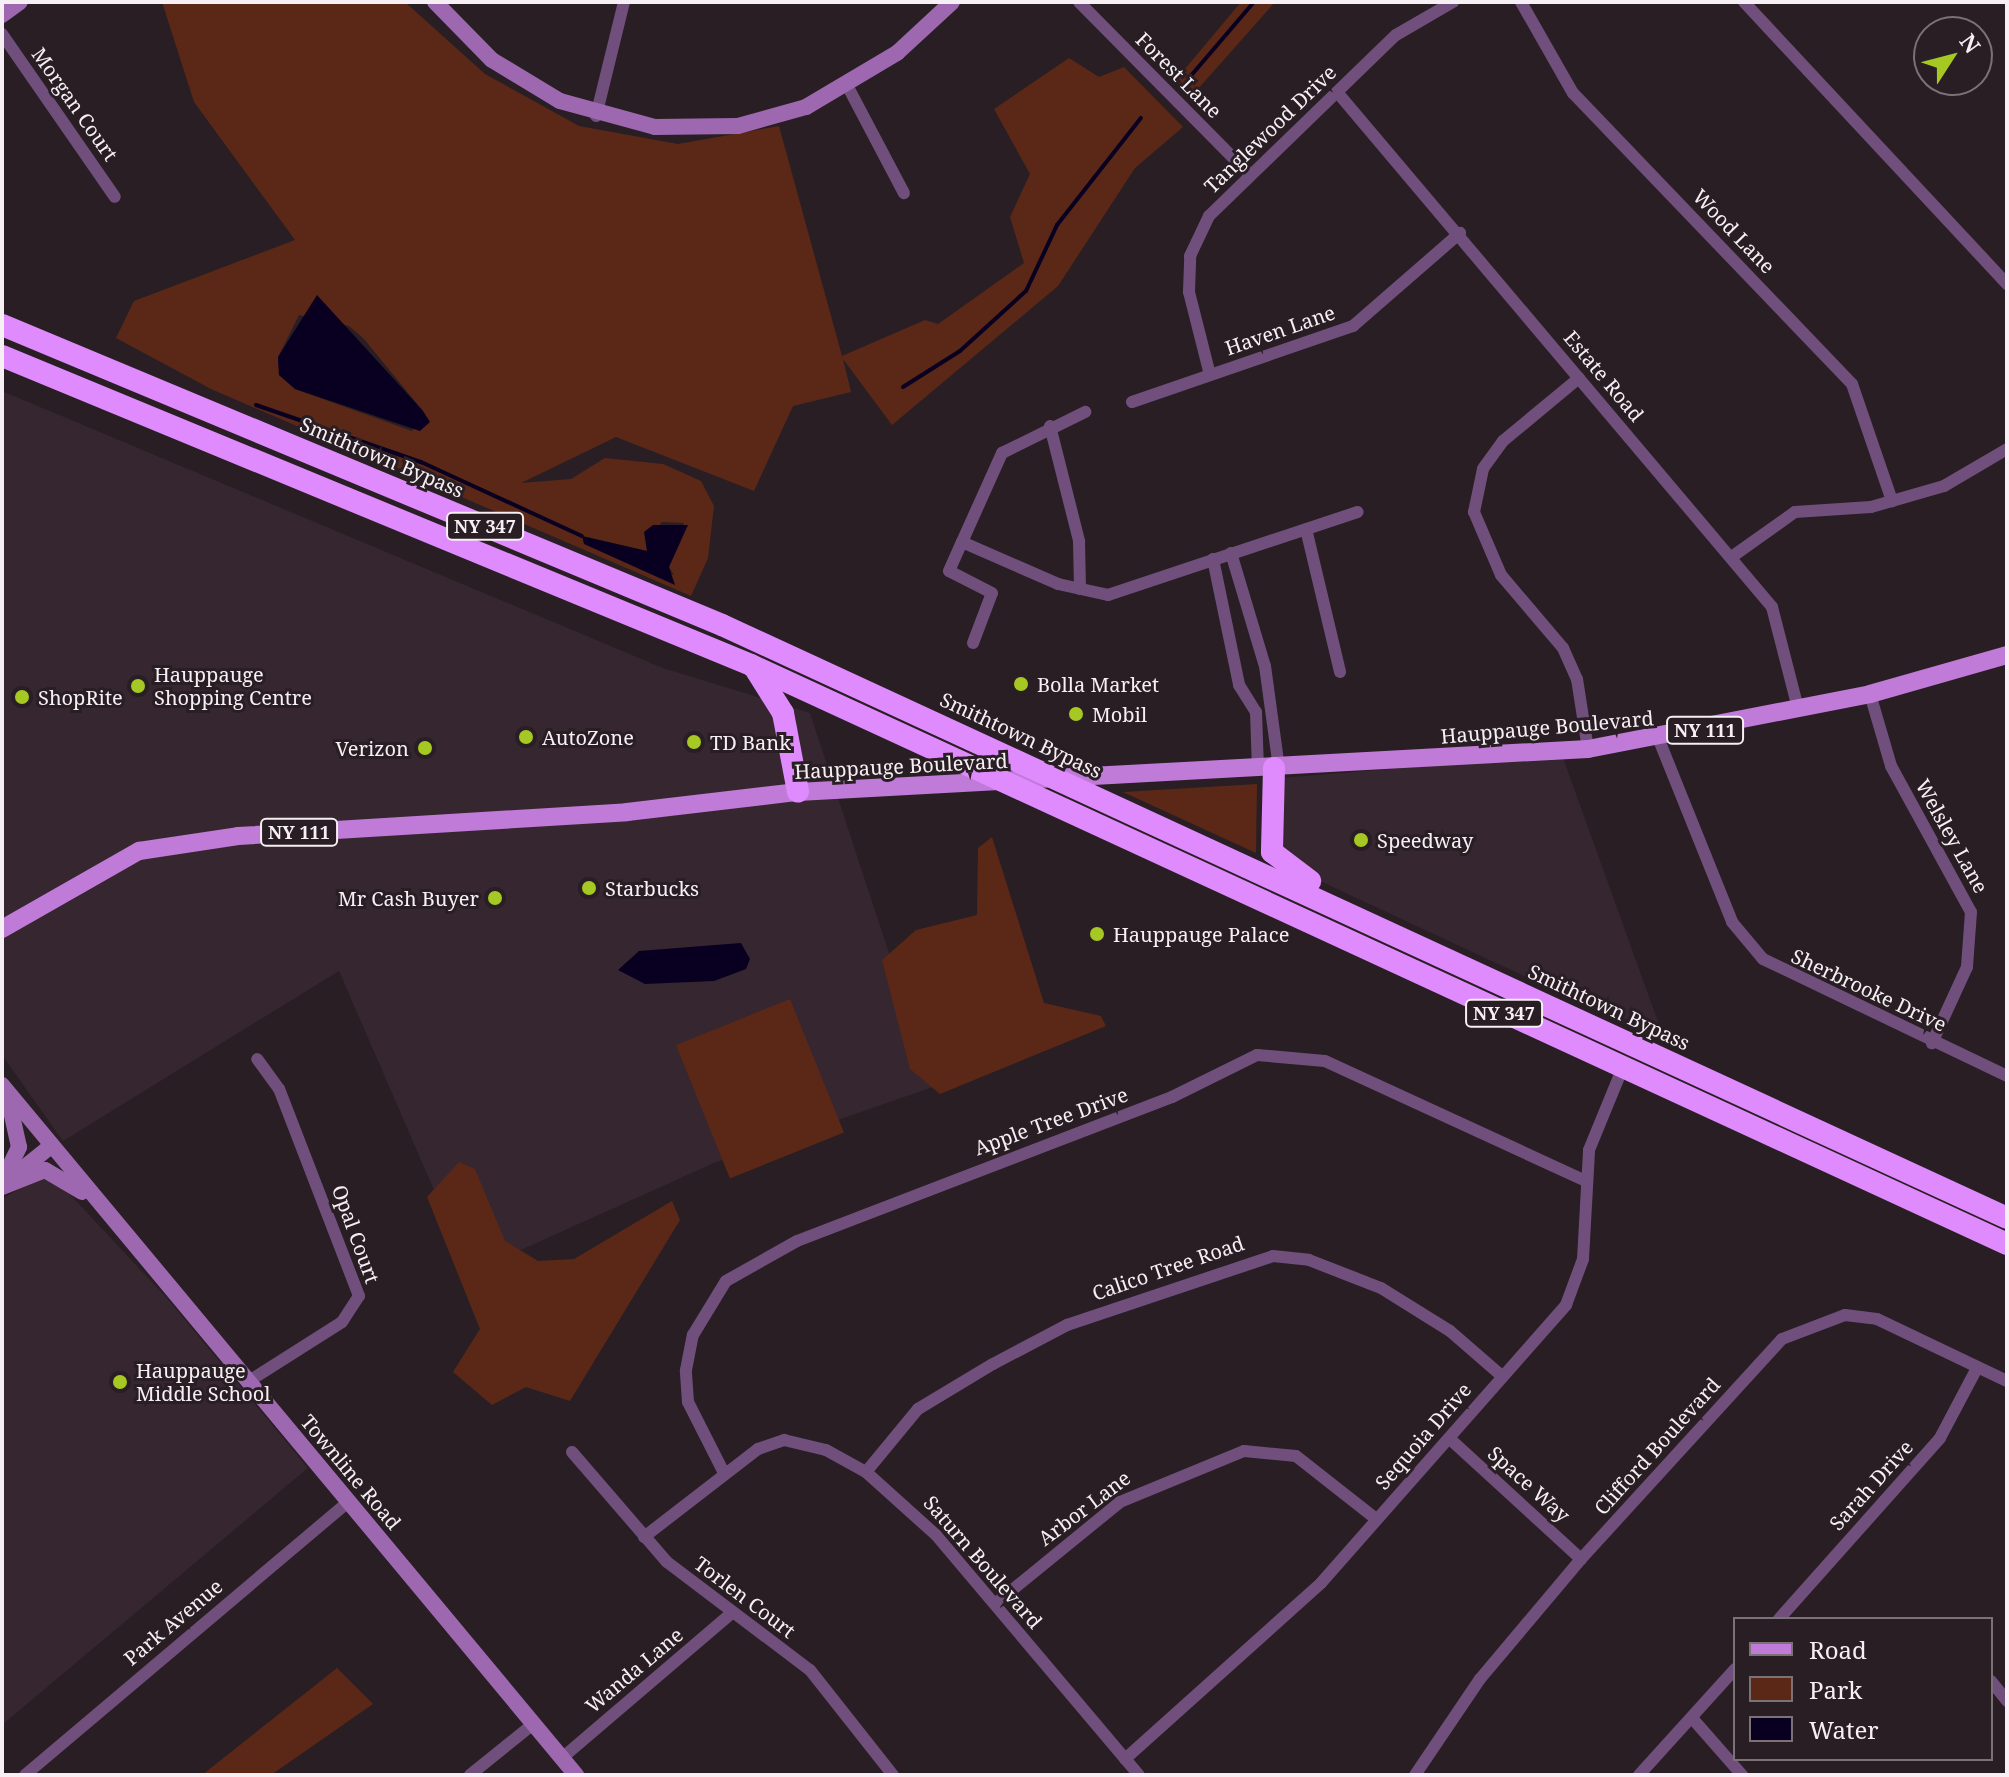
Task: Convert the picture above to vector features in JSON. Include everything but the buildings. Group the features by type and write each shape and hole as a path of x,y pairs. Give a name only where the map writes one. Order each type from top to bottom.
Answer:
{"highway":[{"name":"Smithtown Bypass","path":"2,325 684,608 1063,780 2007,1218"},
{"name":"NY 347","path":"2,356 751,665 2007,1244"},
{"path":"751,665 783,713 798,792"},
{"path":"1270,768 1272,852 1281,866 1372,915 1379,928"}],"main road":[{"name":"Hauppauge Boulevard","path":"2,929 139,851 238,836 627,812 798,792 1063,780 1588,749 1659,740 1870,694 2007,655"}],"street":[{"path":"2,15 20,2"},
{"path":"435,2 492,60 596,116 655,127 738,126 848,87 952,2"},
{"path":"596,116 624,2"},
{"name":"Forest Lane","path":"1079,2 1250,175"},
{"name":"Tanglewood Drive","path":"1210,375 1189,292 1190,256 1209,216 1396,35 1453,2"},
{"name":"Wood Lane","path":"1521,2 1573,93 1852,384 1892,501"},
{"path":"1744,2 2007,284"},
{"name":"Morgan Court","path":"2,34 115,197"},
{"path":"848,87 904,193"},
{"name":"Estate Road","path":"1337,92 1733,556 1780,623 1798,708"},
{"name":"Haven Lane","path":"1132,402 1353,326 1460,233"},
{"path":"1579,378 1503,441 1483,469 1474,512 1501,575 1563,648 1577,679 1588,749"},
{"path":"973,643 992,593 949,571 1002,453 1050,426 1085,412"},
{"path":"1050,426 1079,541 1080,589"},
{"path":"1733,556 1795,512 1892,501 1982,468 2007,449"},
{"path":"962,542 1080,589 1108,595 1358,512"},
{"path":"1306,529 1340,672"},
{"path":"1231,553 1259,648 1270,768"},
{"path":"1213,559 1239,685 1256,712 1270,768"},
{"path":"1233,652 1259,648"},
{"name":"Welsley Lane","path":"1870,694 1891,766 1971,912 1967,967 1932,1043"},
{"name":"Sherbrooke Drive","path":"1659,740 1747,943 1786,975 2007,1076"},
{"name":"Apple Tree Drive","path":"723,1471 688,1402 686,1370 693,1335 726,1281 797,1241 1172,1097 1257,1055 1325,1061 1584,1180"},
{"name":"Opal Court","path":"249,1381 342,1322 359,1296 279,1089 257,1059"},
{"name":"Sequoia Drive","path":"1125,1759 1281,1625 1450,1439 1576,1287 1584,1180 1593,1136 1623,1067"},
{"path":"2,1085 19,1133 2,1185"},
{"name":"Townline Road","path":"2,1085 576,1775"},
{"path":"2,1185 51,1146"},
{"path":"2,1185 45,1170 99,1203"},
{"name":"Calico Tree Road","path":"866,1472 918,1409 1005,1357 1067,1325 1273,1256 1309,1260 1381,1288 1450,1331 1502,1376"},
{"name":"Clifford Boulevard","path":"1415,1775 1480,1679 1581,1559 1782,1339 1814,1322 1877,1319 2007,1381"},
{"name":"Sarah Drive","path":"1781,1617 1940,1438 1977,1368"},
{"name":"Space Way","path":"1450,1439 1581,1559"},
{"name":"Saturn Boulevard","path":"644,1537 723,1471 784,1440 826,1450 866,1472 936,1535 1139,1775"},
{"name":"Arbor Lane","path":"995,1604 1148,1484 1244,1451 1296,1456 1376,1519"},
{"name":"Torlen Court","path":"572,1452 644,1537 732,1613 810,1670 893,1775"},
{"name":"Park Avenue","path":"25,1775 349,1501"},
{"name":"Wanda Lane","path":"562,1758 732,1613"},
{"path":"1639,1775 1733,1671"},
{"path":"1993,1684 2007,1701"},
{"path":"1692,1718 1742,1775"},
{"path":"470,1775 532,1725"}],"shaded area":[{"path":"2,391 663,668 810,713 933,1087 714,1163 470,1273 339,971 63,1141 2,1055"},
{"path":"1562,755 1661,1030 1648,1034 1292,868 1277,845 1280,778"},
{"name":"Hauppauge Middle School","path":"43,1175 64,1188 166,1297 308,1468 2,1725 2,1199"}],"green space":[{"path":"162,2 405,2 485,74 579,126 678,144 779,126 842,356 925,320 938,324 1024,263 1010,217 1030,174 994,109 1069,58 1099,77 1124,67 1183,127 1135,168 1058,286 892,425 843,359 851,392 793,406 754,491 616,437 521,483 571,479 605,458 663,464 701,481 714,506 708,558 691,596 211,389 116,338 134,301 295,240 194,102","holes":["299,315 349,326 364,339 423,411 412,431 295,389 279,375 278,357","662,522 684,523 669,567 674,575 582,536 647,551 646,541"]},
{"path":"1241,2 1275,2 1190,98 1174,82"},
{"path":"1257,784 1256,853 1123,792"},
{"path":"992,837 1044,1003 1101,1016 1106,1026 940,1094 910,1069 882,960 916,930 977,915 978,848"},
{"path":"790,999 844,1133 730,1179 676,1045"},
{"path":"459,1162 475,1169 505,1241 538,1261 574,1259 672,1201 680,1220 570,1401 526,1387 492,1405 453,1372 480,1329 427,1197"},
{"path":"337,1668 373,1704 271,1775 202,1775"}],"water":[{"path":"317,295 423,411 430,422 420,431 295,389 279,375 278,357"},
{"path":"653,525 688,525 669,567 675,585 584,544 582,536 647,551 644,532"},
{"path":"741,943 750,959 746,969 714,981 645,984 618,970 639,951"}],"waterway":[{"path":"1189,78 1254,2"},
{"path":"903,387 960,351 1026,291 1057,225 1141,118"},
{"path":"256,405 421,462 582,536"}],"place":[{"name":"Bolla Market","path":"1021,684"},
{"name":"Hauppauge Shopping Centre","path":"138,686"},
{"name":"ShopRite","path":"22,697"},
{"name":"Mobil","path":"1076,714"},
{"name":"AutoZone","path":"526,737"},
{"name":"TD Bank","path":"694,742"},
{"name":"Verizon","path":"425,748"},
{"name":"Speedway","path":"1361,840"},
{"name":"Starbucks","path":"589,888"},
{"name":"Mr Cash Buyer","path":"495,898"},
{"name":"Hauppauge Palace","path":"1097,934"},
{"name":"Hauppauge Middle School","path":"120,1382"}]}
